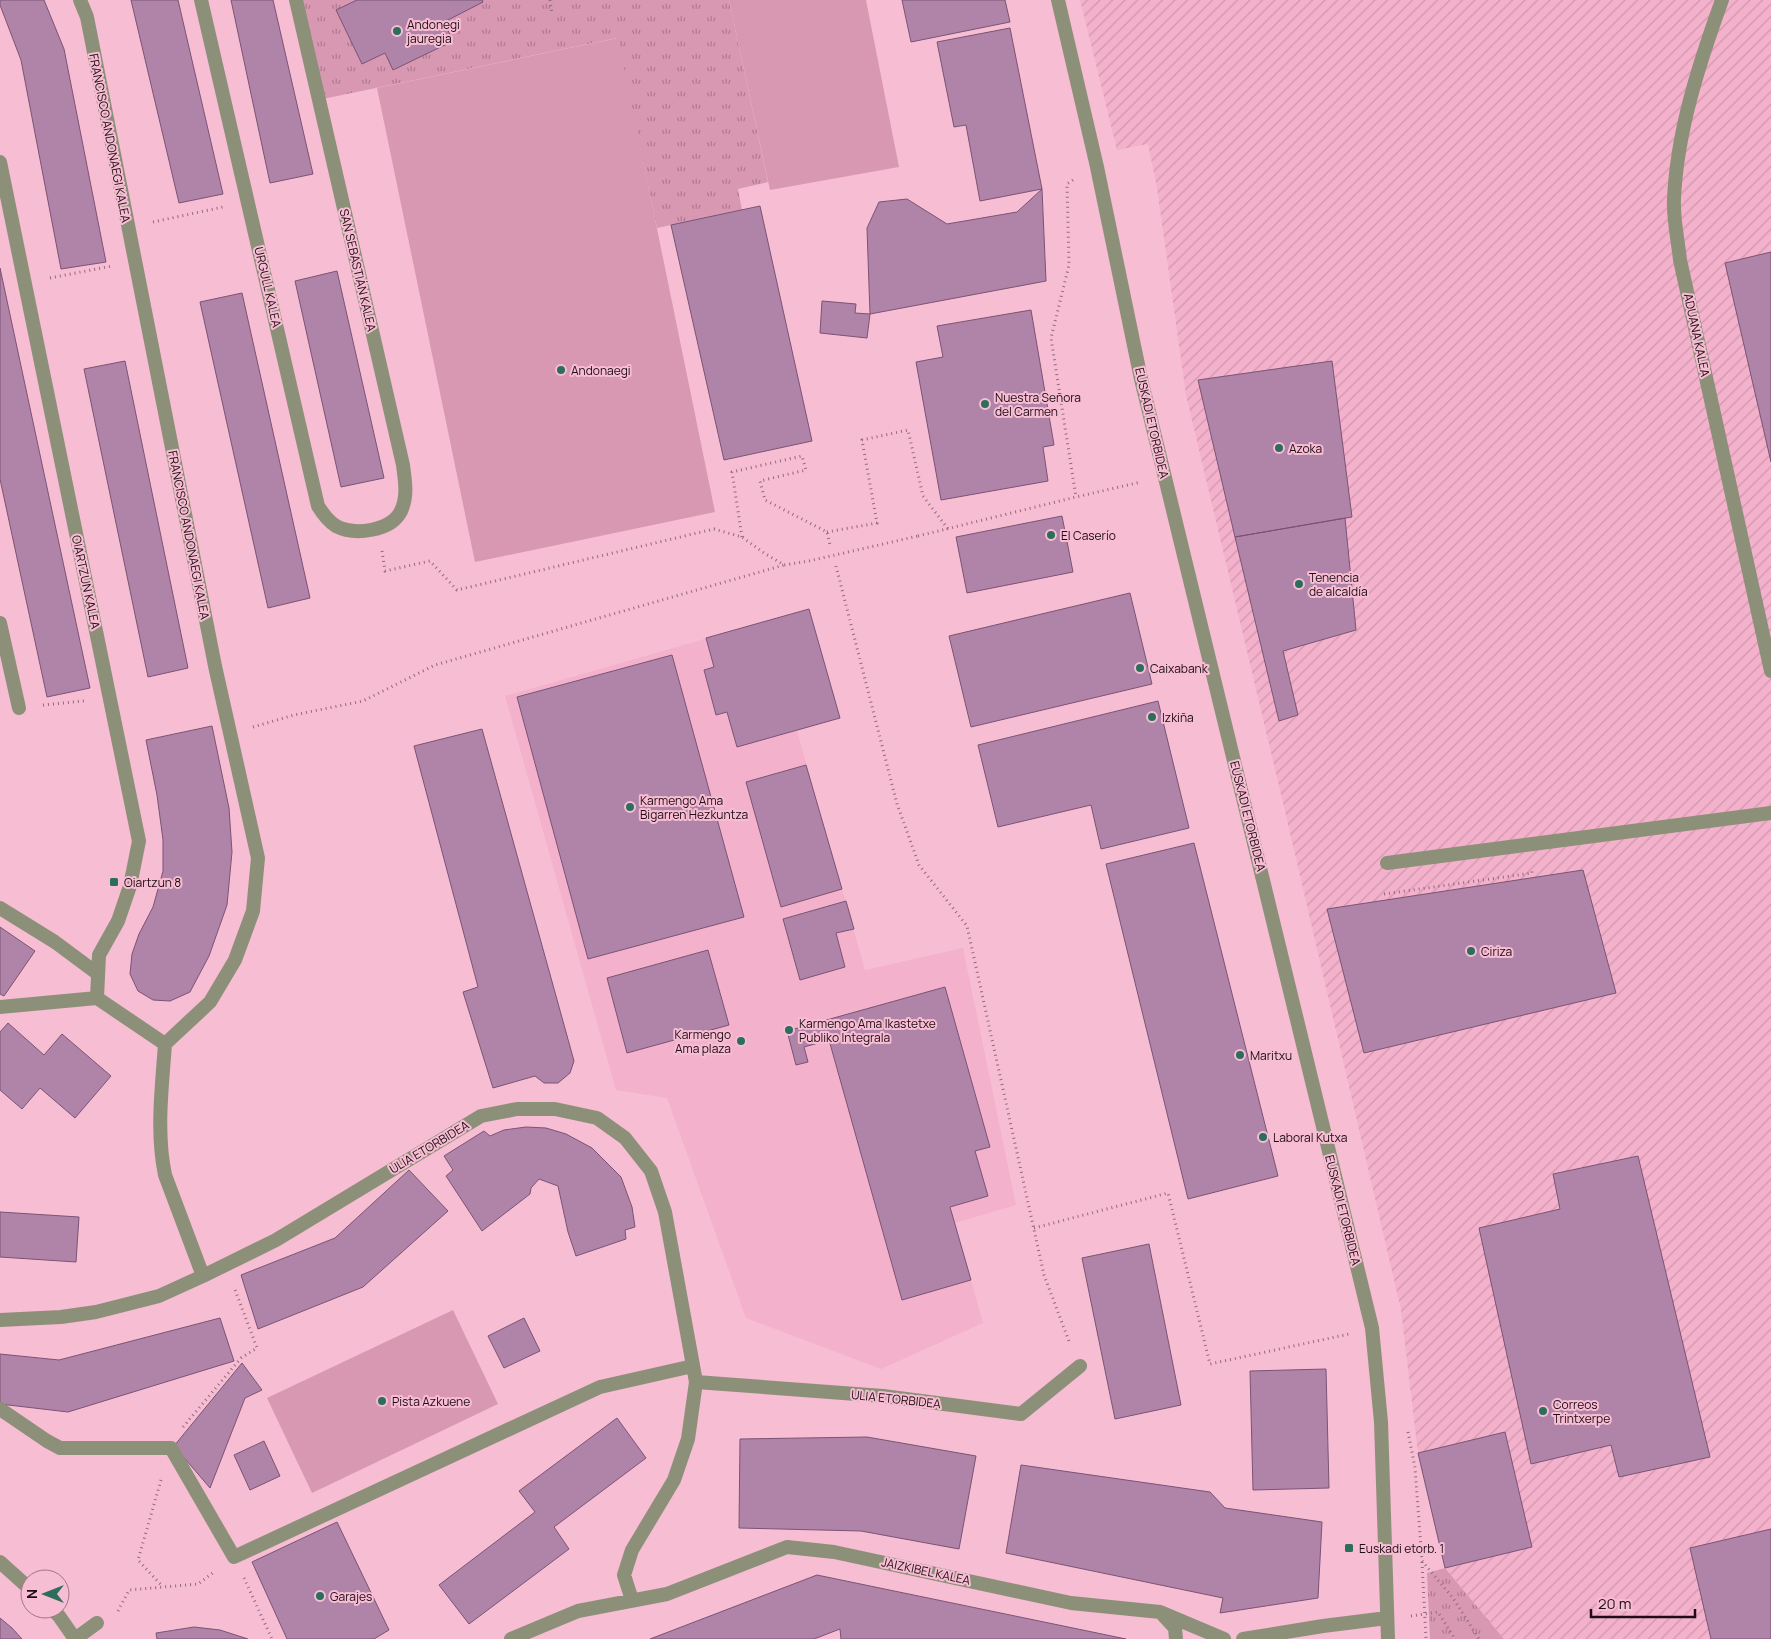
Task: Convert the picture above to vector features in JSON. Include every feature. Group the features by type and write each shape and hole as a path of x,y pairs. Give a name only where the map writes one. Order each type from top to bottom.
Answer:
{"street":[{"name":"FRANCISCO ANDONAEGI KALEA","path":"80,0 87,17 215,666 258,858 253,911 235,960 210,1002 165,1044"},
{"name":"URGULL KALEA","path":"201,0 318,506 324,516 336,526 357,531 378,529"},
{"name":"SAN SEBASTIÁN KALEA","path":"296,0 403,465 406,494 401,511 392,523 378,529"},
{"name":"EUSKADI ETORBIDEA","path":"1058,0 1098,167 1141,379 1372,1328 1381,1422 1388,1639"},
{"name":"ADUANA KALEA","path":"1722,0 1703,54 1680,142 1674,200 1680,260 1771,671"},
{"name":"OIARTZUN KALEA","path":"0,162 139,841 130,886 118,920 99,956 97,998"},
{"path":"0,622 18,708"},
{"path":"1388,863 1771,812"},
{"path":"0,908 55,942 98,974"},
{"path":"0,1007 97,998 165,1044 160,1111 162,1162 165,1175 203,1276"},
{"name":"ULIA ETORBIDEA","path":"0,1320 61,1317 96,1312 159,1296 276,1240 481,1116 517,1109 555,1109 597,1118 625,1138 650,1171 665,1212 696,1382 688,1439 674,1480 632,1550 624,1575 632,1600"},
{"path":"0,1409 60,1448 171,1448 234,1557 600,1387 693,1366"},
{"name":"ULIA ETORBIDEA","path":"696,1382 883,1396 1021,1414 1080,1366"},
{"name":"JAIZKIBEL KALEA","path":"511,1639 578,1611 667,1594 787,1546 834,1552 1072,1603 1160,1612 1224,1639"},
{"path":"0,1562 20,1580"},
{"path":"1160,1612 1175,1628 1176,1639"},
{"path":"1243,1639 1388,1618"},
{"path":"61,1619 75,1639 97,1623"}],"path":[{"path":"550,0 552,14"},
{"path":"1076,497 1051,338 1069,266 1067,184 1098,167"},
{"path":"128,227 248,202"},
{"path":"25,283 135,262"},
{"path":"742,537 732,472 802,456 806,470 760,481 765,500 827,532 877,523 862,440 908,430 923,496 948,529"},
{"path":"230,734 294,715 363,701 435,665 784,565 948,529 1165,476"},
{"path":"378,529 385,571 430,560 457,590 714,529 742,537 784,565"},
{"path":"827,532 830,544"},
{"path":"836,566 897,804 919,865 967,926 1044,1275 1080,1366"},
{"path":"18,708 110,699"},
{"path":"1384,894 1416,890"},
{"path":"1034,1228 1168,1193 1210,1364 1372,1328"},
{"path":"231,1278 257,1348 241,1358"},
{"path":"1381,1422 1406,1418 1415,1468 1426,1639"},
{"path":"234,1557 272,1639"},
{"path":"1422,1561 1453,1598 1479,1639"},
{"path":"97,1623 118,1611 129,1590 198,1584 218,1569"},
{"path":"1388,1618 1438,1612 1455,1639"}],"shaded area":[{"path":"1080,0 1771,0 1771,1639 1504,1639 1445,1568 1418,1453 1401,1310 1186,395 1157,188 1148,144 1117,150"},
{"name":"Karmengo Ama Ikastetxe Publiko Integrala","path":"809,609 840,718 797,731 865,970 963,948 1016,1205 955,1223 983,1323 881,1369 746,1318 667,1098 616,1090 505,696"}],"green space":[{"path":"296,0 729,0 768,182 738,189 742,210 657,228 617,38 318,100"},
{"path":"729,0 866,0 899,167 770,190"},
{"name":"Andonaegi","path":"618,38 715,512 475,562 377,88"},
{"path":"453,1310 498,1404 312,1493 267,1398"},
{"path":"1445,1568 1504,1639 1430,1639 1427,1573"}],"building":[{"path":"0,0 44,0 64,49 106,262 61,269 21,60 0,5"},
{"path":"131,0 178,0 223,194 179,203"},
{"path":"231,0 273,0 313,174 270,183"},
{"name":"Andonegi jauregia","path":"357,0 482,0 483,2 444,22 453,41 393,70 385,53 362,64 336,10"},
{"path":"902,0 1005,0 1010,22 911,42"},
{"path":"1010,28 1042,189 980,201 966,125 954,127 937,42"},
{"path":"1042,189 1046,281 870,314 867,228 879,202 907,199 947,224 1017,212"},
{"path":"760,206 812,441 724,460 671,225"},
{"path":"1771,252 1771,462 1725,263"},
{"path":"0,268 90,688 47,697 0,479"},
{"path":"337,271 384,478 341,487 295,281"},
{"path":"242,293 310,598 268,608 200,302"},
{"path":"822,301 856,304 855,313 870,314 867,338 820,333"},
{"name":"Nuestra Señora del Carmen","path":"1031,310 1054,445 1043,447 1048,481 941,500 916,362 943,357 937,326"},
{"path":"125,361 188,668 148,677 84,369"},
{"name":"Azoka","path":"1332,361 1352,517 1235,537 1198,380"},
{"path":"1062,516 1073,572 967,593 956,537"},
{"name":"Tenencia de alcaldía","path":"1345,518 1356,630 1283,651 1298,715 1279,721 1235,537"},
{"path":"1130,593 1152,684 971,727 949,636"},
{"path":"809,609 840,718 737,747 727,712 716,715 704,670 714,667 706,638"},
{"name":"Karmengo Ama Bigarren Hezkuntza","path":"672,655 744,917 588,959 517,697"},
{"path":"1158,701 1189,828 1101,849 1091,805 998,827 978,745"},
{"path":"212,726 229,808 232,852 227,905 209,956 190,992 170,1001 153,1000 138,991 130,974 132,954 139,934 153,907 163,871 163,840 157,795 146,740"},
{"path":"482,729 574,1061 570,1073 558,1083 544,1083 535,1076 493,1088 463,992 478,987 414,746"},
{"path":"806,765 842,889 781,907 746,782"},
{"path":"1194,843 1278,1176 1188,1199 1106,864"},
{"name":"Ciriza","path":"1583,870 1616,993 1364,1053 1327,909"},
{"path":"846,901 854,929 836,933 845,967 800,980 783,919"},
{"path":"0,927 35,951 4,996 0,994"},
{"path":"708,950 729,1025 627,1053 607,978"},
{"path":"945,987 990,1147 975,1151 988,1196 950,1207 971,1280 902,1300 829,1040 804,1047 808,1062 796,1065 787,1031"},
{"path":"8,1023 44,1055 62,1034 111,1076 75,1118 40,1088 22,1109 0,1090 0,1032"},
{"path":"526,1127 546,1128 566,1134 592,1148 621,1177 632,1207 635,1227 625,1230 626,1239 576,1256 568,1232 558,1186 539,1179 531,1188 530,1194 482,1231 446,1176 453,1170 444,1156 484,1131 490,1136 504,1130"},
{"path":"1638,1156 1710,1457 1619,1477 1611,1445 1531,1464 1479,1228 1560,1209 1553,1174"},
{"path":"409,1170 448,1211 363,1287 258,1329 241,1275 335,1238"},
{"path":"0,1212 79,1217 76,1262 0,1257"},
{"path":"1149,1244 1181,1405 1115,1419 1082,1258"},
{"path":"220,1318 234,1361 68,1412 0,1404 0,1354 59,1360"},
{"path":"524,1318 540,1351 504,1368 488,1336"},
{"path":"242,1363 262,1390 245,1398 210,1488 174,1446"},
{"path":"1326,1369 1329,1488 1253,1490 1250,1371"},
{"path":"617,1418 646,1458 554,1527 569,1549 469,1624 439,1585 535,1512 519,1491"},
{"path":"1505,1432 1532,1547 1445,1568 1418,1453"},
{"path":"867,1437 976,1456 959,1549 861,1531 739,1528 740,1439"},
{"path":"264,1441 280,1476 250,1490 234,1455"},
{"path":"1021,1465 1210,1492 1225,1508 1322,1522 1318,1598 1220,1613 1223,1598 1006,1553"},
{"name":"Garajes","path":"337,1522 389,1630 374,1639 287,1639 252,1562"},
{"path":"1771,1529 1771,1639 1711,1639 1690,1548"},
{"path":"817,1575 1126,1639 841,1639 840,1629 814,1639 650,1639"},
{"path":"0,1618 12,1628 22,1639 0,1639"},
{"path":"194,1627 220,1630 248,1639 157,1639 156,1633"}],"place":[{"name":"Andonegi jauregia","path":"397,31"},
{"name":"Andonaegi","path":"561,370"},
{"name":"Nuestra Señora del Carmen","path":"985,404"},
{"name":"Azoka","path":"1279,448"},
{"name":"El Caserío","path":"1051,535"},
{"name":"Tenencia de alcaldía","path":"1299,584"},
{"name":"Caixabank","path":"1140,668"},
{"name":"Izkiña","path":"1152,717"},
{"name":"Karmengo Ama Bigarren Hezkuntza","path":"630,807"},
{"name":"Oiartzun 8","path":"114,882"},
{"name":"Ciriza","path":"1471,951"},
{"name":"Karmengo Ama Ikastetxe Publiko Integrala","path":"789,1030"},
{"name":"Karmengo Ama plaza","path":"741,1041"},
{"name":"Maritxu","path":"1240,1055"},
{"name":"Laboral Kutxa","path":"1263,1137"},
{"name":"Pista Azkuene","path":"382,1401"},
{"name":"Correos Trintxerpe","path":"1543,1411"},
{"name":"Euskadi etorb. 1","path":"1349,1548"},
{"name":"Garajes","path":"320,1596"}]}
